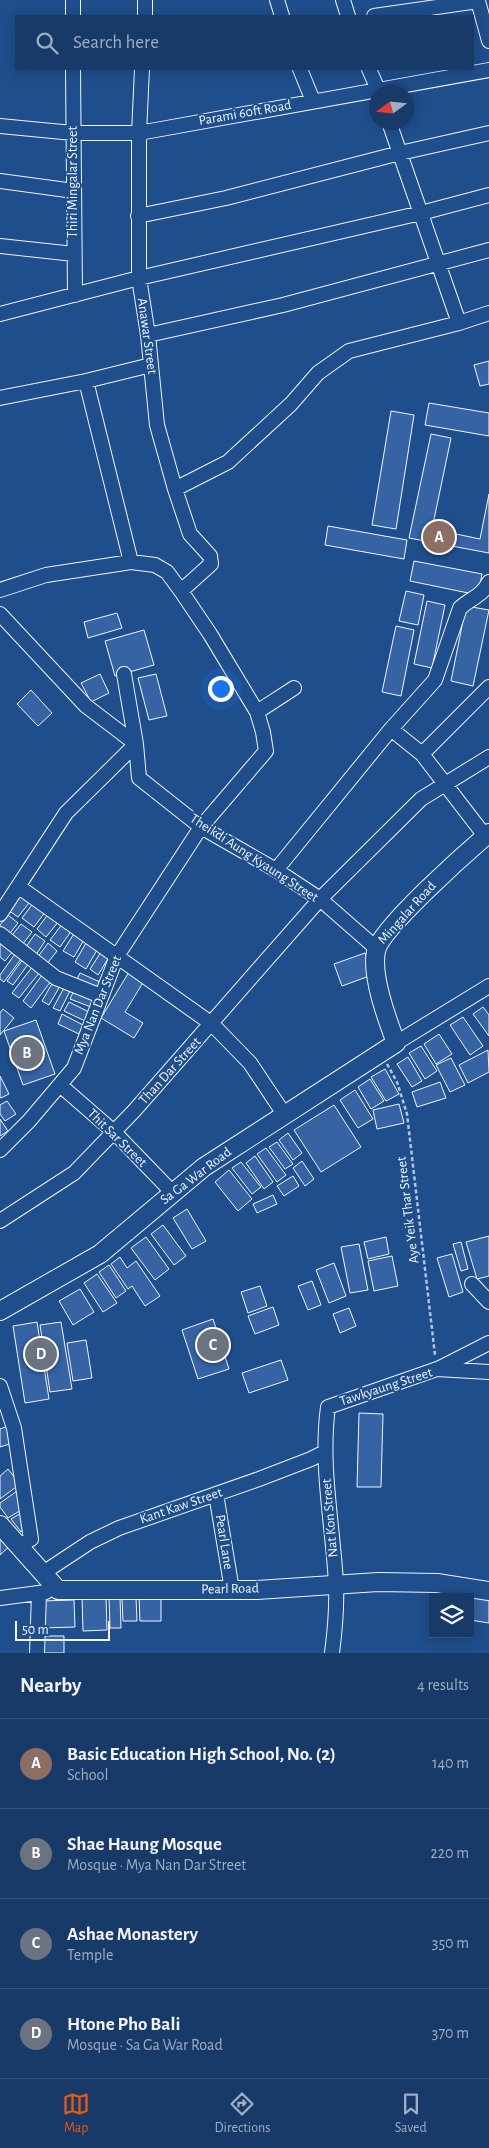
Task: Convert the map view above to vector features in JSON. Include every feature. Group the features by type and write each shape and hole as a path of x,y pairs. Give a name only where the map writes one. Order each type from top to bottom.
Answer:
{"main road":[{"name":"Mingalar Road","path":"388,1048 378,986 375,959 376,948 385,935 446,870 487,835"},
{"name":"Sa Ga War Road","path":"0,1311 100,1254 204,1166 388,1048"},
{"path":"0,1525 58,1590"},
{"name":"Pearl Road","path":"58,1590 232,1590 336,1584 437,1583 489,1591"}],"street":[{"path":"73,0 73,15"},
{"path":"145,0 145,15"},
{"path":"277,0 282,15"},
{"path":"343,0 348,15"},
{"path":"381,15 478,1 489,41"},
{"name":"Thiri Mingalar Street","path":"73,70 74,295"},
{"path":"139,133 142,70"},
{"path":"300,70 312,101"},
{"path":"369,70 376,85"},
{"name":"Parami 60ft Road","path":"410,85 489,70"},
{"name":"Parami 60ft Road","path":"0,126 73,132 139,133 369,92"},
{"path":"392,130 459,323"},
{"name":"Anawar Street","path":"139,133 138,278 148,335 157,425 174,489 190,534 210,556 211,564 180,591"},
{"path":"138,216 226,198 400,153 489,134"},
{"path":"0,182 74,191"},
{"path":"0,314 138,278 421,213 489,195"},
{"path":"0,246 74,254"},
{"path":"148,335 283,305 489,250"},
{"path":"174,489 228,462 291,404 318,374 349,351 459,323 489,313"},
{"path":"0,398 86,381 151,365"},
{"path":"86,381 131,562"},
{"path":"0,590 46,575 131,562 155,564 167,572 210,634 257,712 294,688"},
{"path":"276,870 391,729 435,680 460,608 469,600 484,593 489,582"},
{"path":"0,614 86,706 136,744 66,814 0,914"},
{"name":"Theikdi Aung Kyaung Street","path":"124,674 136,744 139,778 202,826 276,870 320,899 376,948"},
{"path":"422,754 489,688"},
{"name":"Mya Nan Dar Street","path":"1,1147 29,1121 74,1068 117,956 202,826 266,750 257,712"},
{"path":"391,729 422,754 487,835"},
{"name":"Than Dar Street","path":"0,1221 74,1173 212,1024 320,899 421,799 489,757"},
{"path":"19,887 212,1024 250,1063 284,1114"},
{"path":"0,934 56,978 101,996"},
{"path":"388,1048 489,986"},
{"name":"Thit Sar Street","path":"60,1085 114,1132 172,1193"},
{"path":"472,1284 489,1302"},
{"path":"437,1369 489,1343"},
{"name":"Tawkyaung Street","path":"325,1452 328,1409 330,1405 437,1369 489,1372"},
{"path":"0,1386 14,1428 31,1539 19,1546"},
{"name":"Kant Kaw Street","path":"43,1573 90,1542 119,1528 294,1466 325,1452"},
{"name":"Nat Kon Street","path":"325,1452 336,1584 336,1620 332,1653"},
{"name":"Pearl Lane","path":"216,1494 232,1590"},
{"path":"0,1598 58,1590"},
{"path":"38,1653 39,1593"}],"path":[{"name":"Aye Yeik Thar Street","path":"388,1048 407,1114 437,1369"}],"building":[{"path":"489,361 489,384 480,386 474,365"},
{"path":"429,403 489,413 489,436 425,425"},
{"path":"391,411 414,415 396,529 372,525"},
{"path":"431,434 451,438 432,529 480,539 489,494 489,553 409,538"},
{"path":"328,526 407,540 404,559 325,545"},
{"path":"414,561 482,574 478,595 410,581"},
{"path":"406,591 424,595 418,625 399,621"},
{"path":"427,601 445,605 432,668 414,664"},
{"path":"466,606 489,610 473,686 451,681"},
{"path":"117,613 122,628 88,638 84,622"},
{"path":"396,626 414,630 401,696 382,692"},
{"path":"144,630 154,665 115,676 105,641"},
{"path":"100,674 109,693 91,702 81,683"},
{"path":"156,674 167,716 149,720 138,678"},
{"path":"31,690 52,713 38,726 17,704"},
{"path":"19,895 29,903 18,917 8,910"},
{"path":"34,902 46,911 34,927 22,918"},
{"path":"49,913 59,921 46,937 37,929"},
{"path":"8,915 18,923 7,937 0,932 0,925"},
{"path":"63,923 72,930 60,947 50,940"},
{"path":"21,924 32,932 19,949 8,940"},
{"path":"75,932 85,938 74,957 63,951"},
{"path":"35,934 45,941 34,958 23,951"},
{"path":"0,938 14,950 5,961 0,957"},
{"path":"48,943 57,951 46,965 37,958"},
{"path":"86,943 97,950 86,969 75,962"},
{"path":"101,952 109,957 98,975 90,969"},
{"path":"365,953 372,975 342,986 334,964"},
{"path":"15,954 21,959 4,982 0,979 0,975"},
{"path":"23,959 29,963 13,985 7,981"},
{"path":"33,966 40,972 19,998 12,993"},
{"path":"129,972 144,981 125,1012 143,1023 134,1038 101,1018"},
{"path":"80,973 100,982 96,991 76,981"},
{"path":"42,975 51,981 31,1008 23,1001"},
{"path":"53,982 60,986 49,1005 42,1001"},
{"path":"65,986 71,989 60,1011 53,1008"},
{"path":"75,988 95,996 91,1007 70,999"},
{"path":"69,1002 89,1012 85,1021 64,1011"},
{"path":"483,1007 489,1015 489,1036 473,1014"},
{"path":"3,1009 14,1018 0,1035 0,1013"},
{"path":"62,1014 83,1025 79,1034 58,1024"},
{"path":"463,1017 483,1046 470,1055 450,1025"},
{"path":"36,1020 55,1074 23,1085 4,1031"},
{"path":"439,1034 452,1054 436,1064 424,1044"},
{"path":"421,1046 437,1071 425,1079 409,1053"},
{"path":"488,1050 489,1072 468,1083 459,1065"},
{"path":"408,1057 422,1081 412,1087 397,1064"},
{"path":"451,1058 465,1085 450,1092 436,1065"},
{"path":"385,1069 399,1094 386,1101 371,1077"},
{"path":"0,1076 9,1094 1,1098 0,1097"},
{"path":"370,1079 384,1101 371,1109 358,1087"},
{"path":"440,1082 446,1098 417,1107 412,1092"},
{"path":"355,1090 373,1119 358,1128 340,1100"},
{"path":"7,1101 16,1114 5,1121 0,1114 0,1105"},
{"path":"399,1104 404,1123 377,1129 373,1110"},
{"path":"334,1105 361,1147 321,1172 294,1130"},
{"path":"0,1119 8,1131 0,1136"},
{"path":"288,1133 302,1153 293,1160 279,1140"},
{"path":"277,1142 293,1164 285,1169 269,1147"},
{"path":"266,1148 286,1175 277,1182 257,1154"},
{"path":"255,1156 273,1182 264,1189 246,1163"},
{"path":"302,1161 314,1179 305,1186 293,1168"},
{"path":"241,1162 261,1187 252,1194 232,1168"},
{"path":"229,1170 252,1199 238,1211 215,1182"},
{"path":"293,1176 299,1186 284,1196 277,1186"},
{"path":"273,1195 277,1204 257,1213 253,1204"},
{"path":"187,1209 206,1241 192,1249 173,1218"},
{"path":"163,1225 186,1256 174,1265 151,1234"},
{"path":"489,1236 489,1276 477,1279 466,1242"},
{"path":"146,1237 169,1269 155,1280 131,1248"},
{"path":"386,1237 389,1254 368,1259 364,1242"},
{"path":"461,1242 468,1269 461,1271 453,1244"},
{"path":"359,1244 368,1290 350,1293 341,1247"},
{"path":"452,1254 463,1292 449,1297 437,1258"},
{"path":"392,1256 398,1286 374,1291 368,1261"},
{"path":"120,1257 127,1268 136,1261 160,1296 145,1306 132,1286 128,1289 111,1264"},
{"path":"334,1263 346,1296 329,1303 316,1270"},
{"path":"109,1265 126,1291 116,1298 99,1272"},
{"path":"97,1274 117,1303 103,1312 84,1283"},
{"path":"312,1281 321,1305 308,1310 298,1286"},
{"path":"260,1286 267,1306 248,1313 241,1292"},
{"path":"80,1289 94,1312 73,1325 59,1301"},
{"path":"273,1307 279,1325 255,1334 248,1316"},
{"path":"349,1308 356,1326 340,1333 333,1314"},
{"path":"213,1319 229,1369 198,1379 182,1330"},
{"path":"37,1322 49,1399 25,1403 13,1326"},
{"path":"61,1322 72,1389 50,1392 40,1325"},
{"path":"86,1340 92,1378 73,1381 67,1343"},
{"path":"281,1360 288,1380 249,1393 242,1373"},
{"path":"359,1413 383,1414 381,1487 357,1487"},
{"path":"8,1426 13,1443 0,1447 0,1429"},
{"path":"8,1469 20,1484 0,1499 0,1476"},
{"path":"20,1489 23,1509 8,1518 0,1507 0,1503"},
{"path":"23,1512 26,1528 21,1532 11,1519"},
{"path":"4,1536 12,1544 0,1555 0,1540"},
{"path":"106,1596 107,1630 83,1631 82,1597"},
{"path":"161,1596 161,1621 140,1621 139,1597"},
{"path":"474,1596 489,1599 489,1623 474,1621"},
{"path":"109,1597 120,1597 121,1628 110,1628"},
{"path":"122,1598 136,1598 137,1621 123,1621"},
{"path":"74,1600 75,1627 42,1628 41,1601"},
{"path":"40,1636 64,1636 64,1653 39,1653"}],"place":[{"name":"Basic Education High School, No. (2)","path":"439,537"},
{"name":"Shae Haung Mosque","path":"27,1053"},
{"name":"Ashae Monastery","path":"213,1345"},
{"name":"Htone Pho Bali","path":"41,1354"}]}
